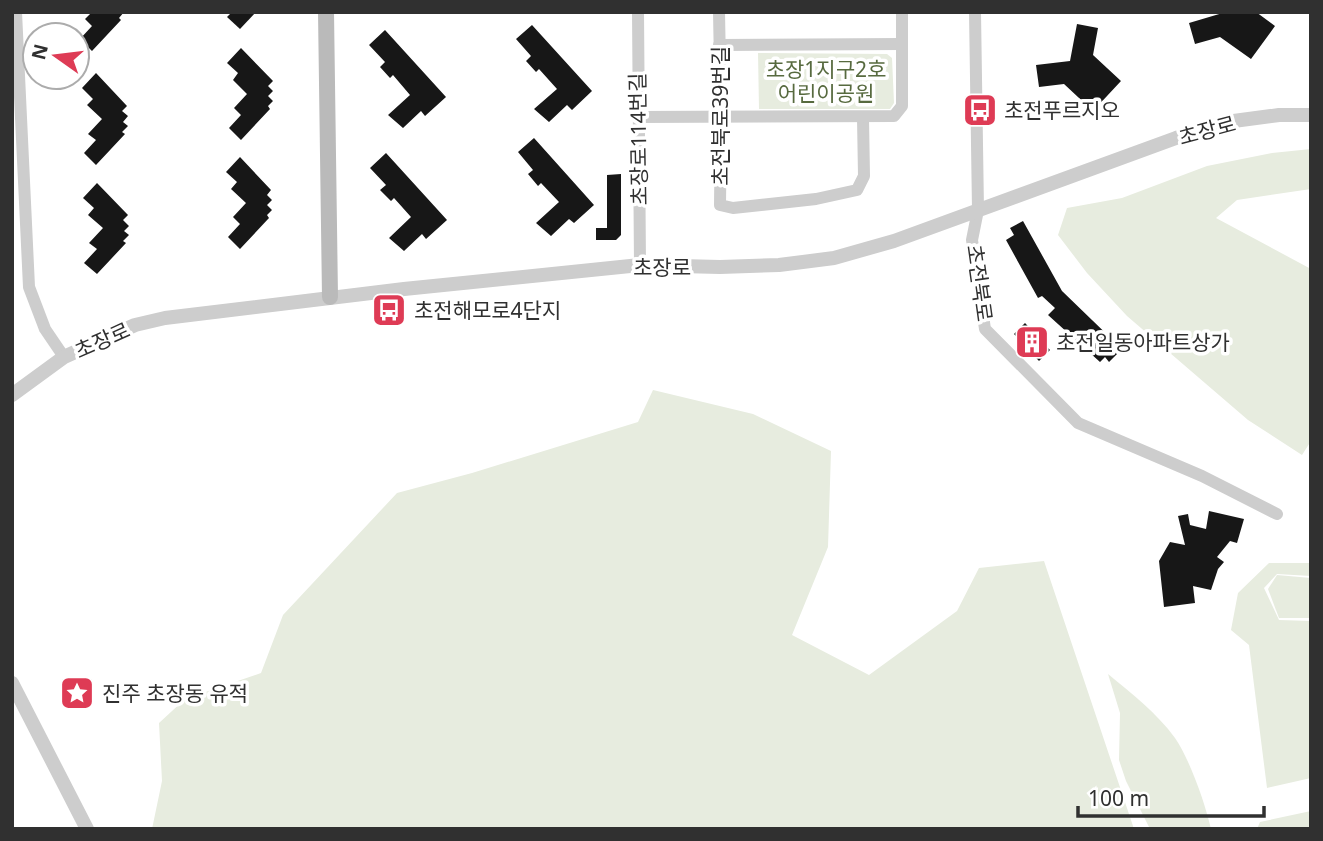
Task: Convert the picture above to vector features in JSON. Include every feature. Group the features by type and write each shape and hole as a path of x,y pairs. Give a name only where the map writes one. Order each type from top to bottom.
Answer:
{"main road":[{"path":"326,12 330,298"}],"street":[{"path":"16,12 29,287 45,330 64,358"},
{"name":"초장로114번길","path":"638,12 640,265"},
{"name":"초전북로39번길","path":"719,12 720,205 733,208 816,200 857,190 864,176 863,118"},
{"path":"638,117 894,116 902,106 902,12"},
{"name":"초전북로","path":"975,12 978,211 972,240 985,329 1078,423 1202,476 1277,514"},
{"path":"719,45 902,44"},
{"name":"초장로","path":"12,396 64,358 135,325 165,318 640,265 767,266 834,258 894,241 1226,122 1279,115 1311,115"},
{"path":"12,683 87,829"}],"green space":[{"name":"초장1지구2호 어린이공원","path":"758,53 887,54 892,58 894,103 890,109 759,109"},
{"path":"1311,149 1311,189 1237,200 1216,218 1311,269 1311,441 1302,455 1248,420 1127,316 1087,273 1058,235 1067,208 1122,198 1207,166 1272,153"},
{"path":"653,390 753,414 831,451 828,547 792,635 869,675 957,611 979,568 1044,561 1134,829 152,829 162,781 159,723 185,699 261,673 283,615 397,493 638,422"},
{"path":"1269,563 1311,563 1311,576 1277,574 1264,588 1279,620 1311,621 1311,778 1267,788 1249,645 1231,630 1238,593"},
{"path":"1277,575 1311,578 1311,618 1279,618 1268,589"},
{"path":"1108,674 1152,712 1175,738 1196,782 1211,829 1150,829 1126,781 1119,760 1120,713"},
{"path":"1311,811 1311,829 1257,829 1260,822"}],"building":[{"path":"92,12 124,12 119,18 121,20 92,51 91,21 85,19"},
{"path":"232,12 256,12 240,29 227,17"},
{"path":"1226,12 1256,12 1275,26 1251,59 1220,37 1195,44 1189,23"},
{"path":"1077,24 1098,28 1093,55 1121,81 1093,111 1064,84 1039,87 1036,65 1070,61"},
{"path":"532,25 592,91 572,110 567,105 549,122 534,109 557,89 539,69 536,72 526,61 531,56 516,39"},
{"path":"385,30 446,97 425,116 421,111 403,128 388,115 410,95 393,75 390,78 380,67 385,62 369,45"},
{"path":"241,48 273,81 268,86 273,91 268,96 273,101 268,106 270,109 241,140 229,128 241,115 234,108 247,94 233,80 238,73 227,63"},
{"path":"96,73 127,106 122,111 128,116 123,122 128,126 122,132 125,134 96,165 84,153 96,140 88,134 102,119 87,105 93,99 85,91 91,91 91,78"},
{"path":"534,138 594,205 574,223 569,219 551,236 536,223 559,202 541,183 538,186 528,174 533,170 518,152"},
{"path":"386,153 447,220 426,239 422,234 404,251 389,238 411,217 394,198 391,201 380,190 386,185 370,168"},
{"path":"240,157 271,190 267,195 272,200 267,205 272,210 267,215 269,218 240,249 228,237 240,224 233,217 246,203 231,189 237,182 226,172"},
{"path":"621,174 621,235 616,240 596,240 596,228 607,228 607,175"},
{"path":"97,183 128,215 123,220 129,226 124,231 129,235 123,241 126,243 97,274 84,263 97,249 89,243 103,228 88,215 94,208 83,198"},
{"path":"1023,221 1062,291 1122,349 1109,362 1105,357 1100,362 1048,315 1055,308 1042,296 1038,298 1006,240 1014,235 1010,228"},
{"name":"초전일동아파트상가","path":"1025,323 1050,350 1039,361 1014,334"},
{"path":"1209,511 1244,519 1237,543 1230,541 1217,557 1224,562 1218,569 1211,590 1193,586 1195,603 1164,607 1159,561 1170,542 1185,545 1178,516 1188,514 1190,525 1206,529"}],"place":[{"name":"초전푸르지오","path":"980,110"},
{"name":"초전해모로4단지","path":"389,310"},
{"name":"초전일동아파트상가","path":"1032,342"},
{"name":"진주 초장동 유적","path":"77,693"}]}
